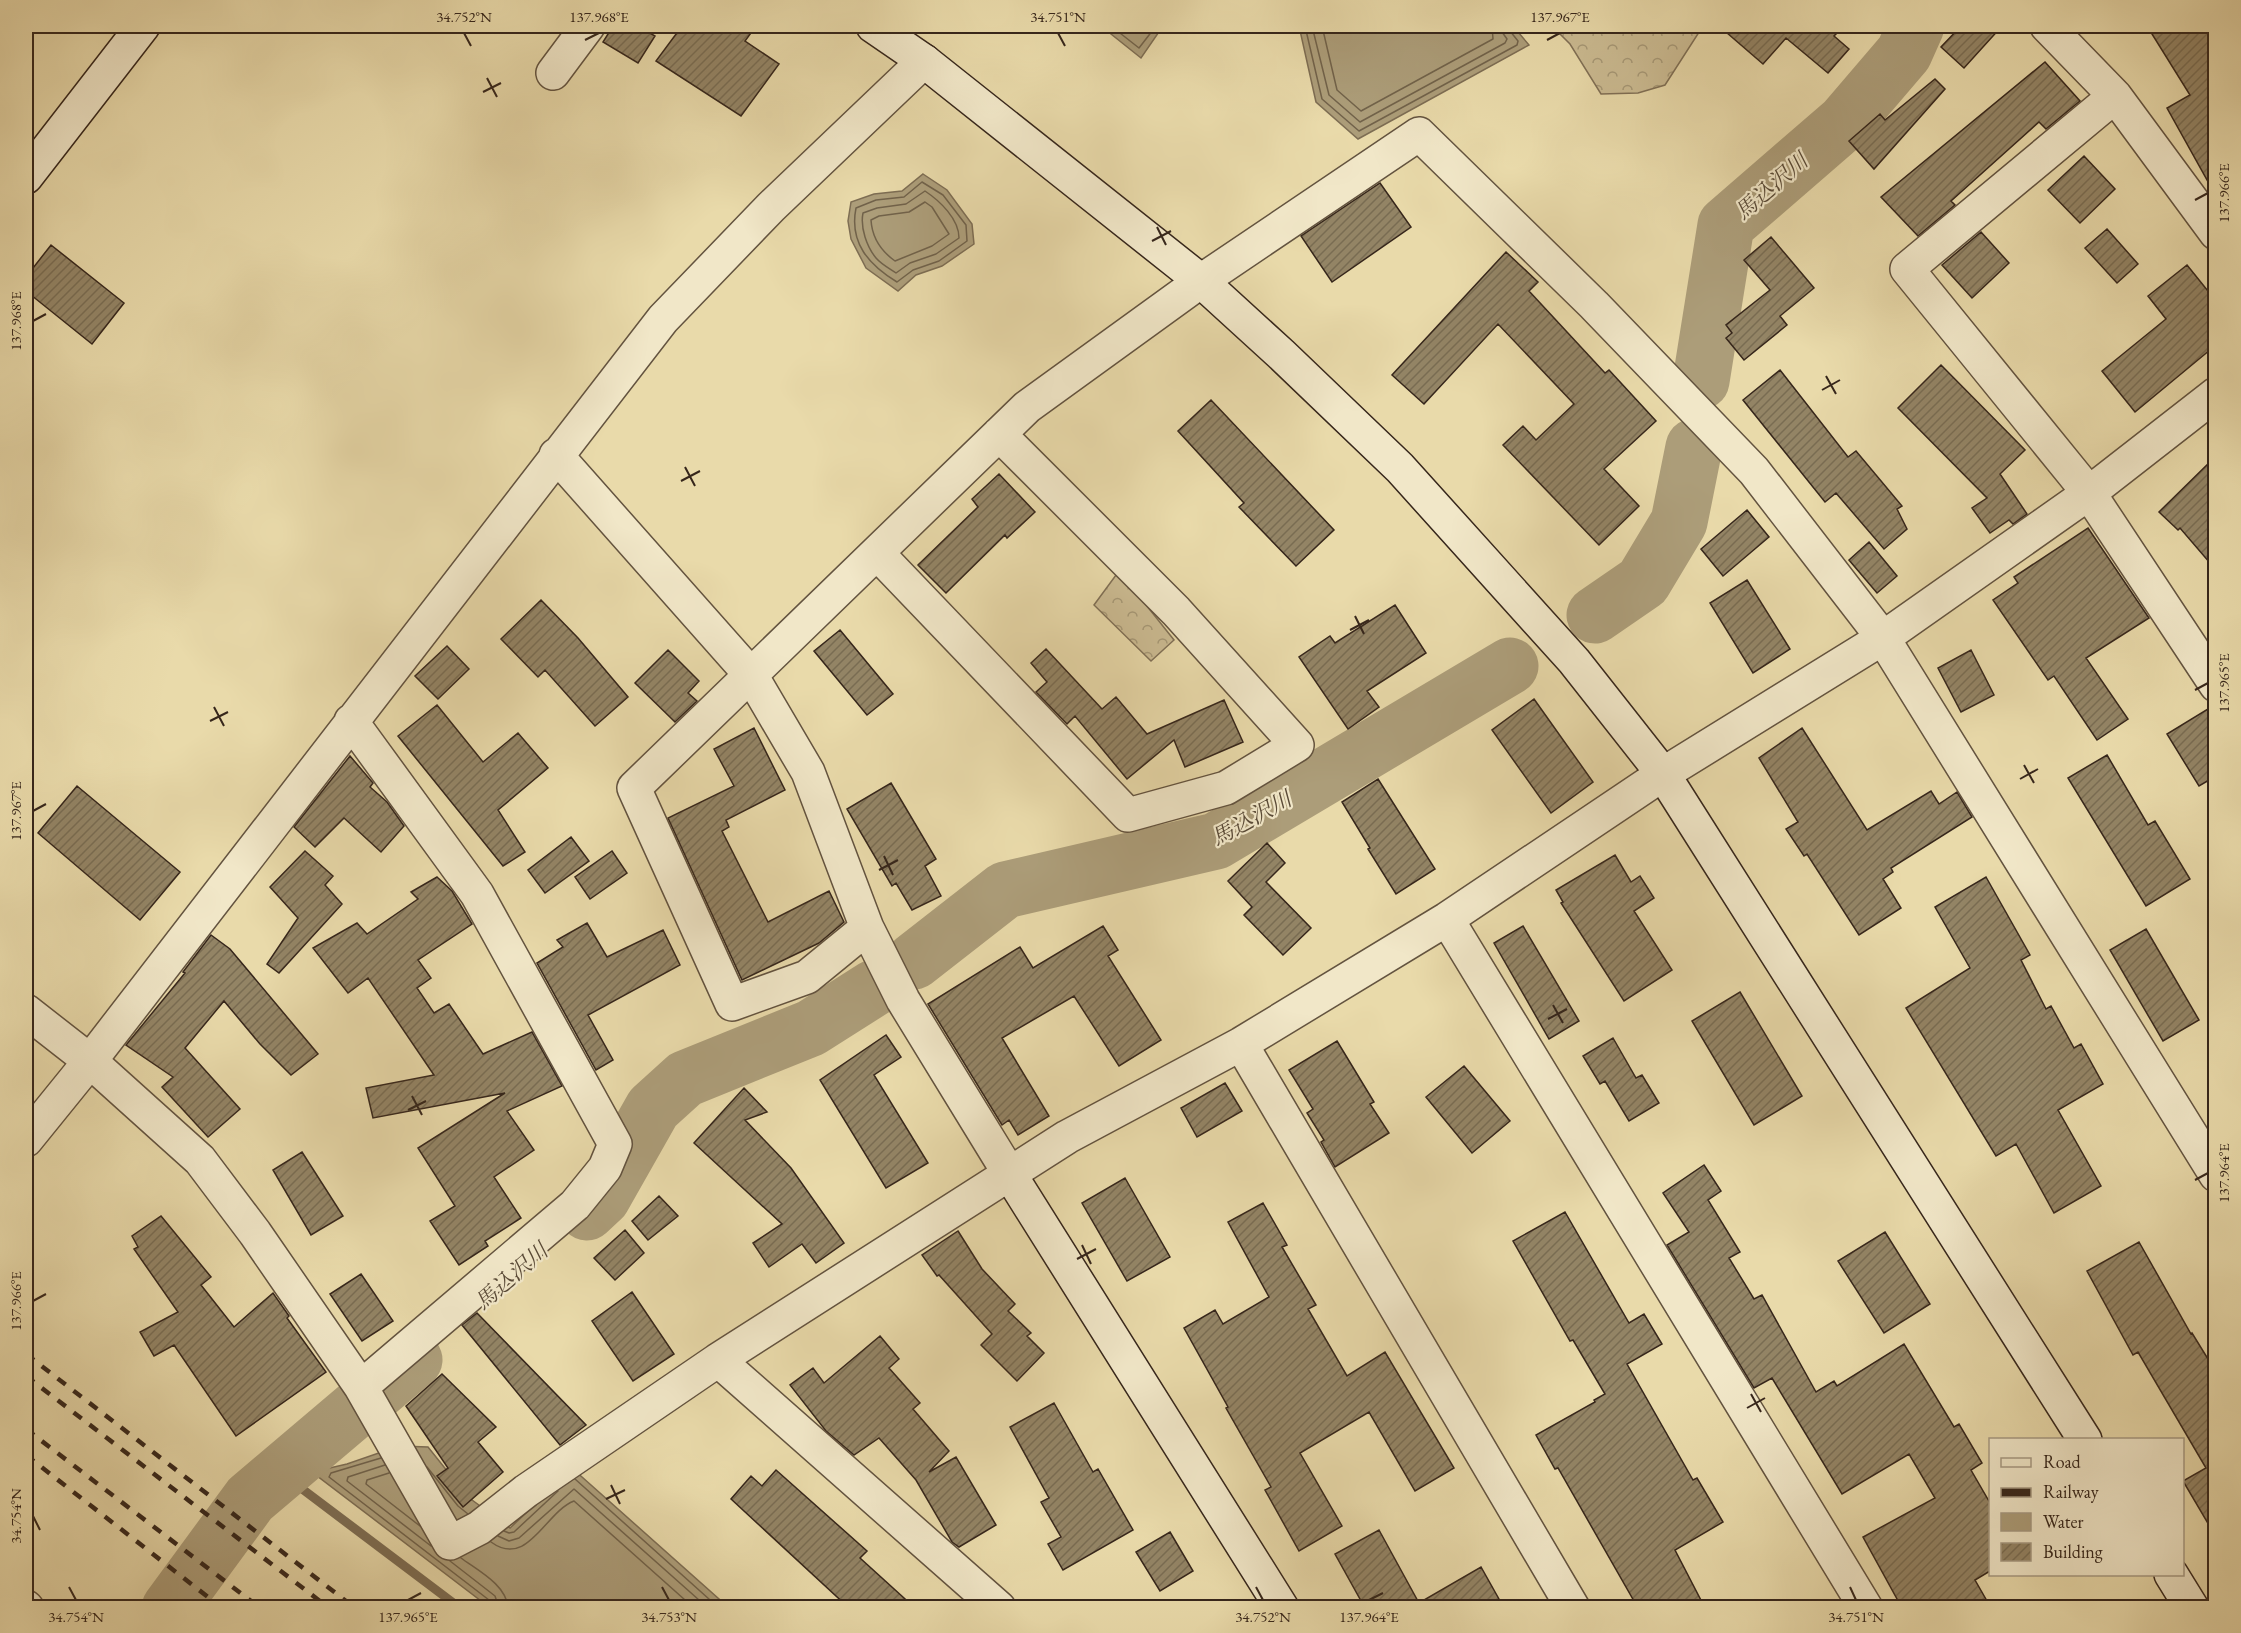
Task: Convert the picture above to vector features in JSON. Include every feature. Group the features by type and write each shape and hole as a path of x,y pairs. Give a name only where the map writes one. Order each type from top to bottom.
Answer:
{"street":[{"path":"26,177 143,26"},
{"path":"553,73 588,26"},
{"path":"873,26 924,61 1201,281 1400,468 1574,661 1664,774 2084,1438"},
{"path":"2047,26 2115,96 2216,233"},
{"path":"26,1140 90,1061 663,319 771,207 924,61"},
{"path":"2115,96 1906,269 2089,494 2216,685"},
{"path":"867,928 807,976 732,1004 634,788 999,434 1036,401 1201,281 1419,134 1594,305 1754,471 1883,638 2216,1176"},
{"path":"26,1011 90,1061 200,1160 255,1233 367,1397 450,1543 479,1528 526,1491 718,1360 1009,1173 1067,1137 1241,1044 1447,919 1664,774 1883,638 2089,494 2216,394"},
{"path":"877,553 1128,815 1226,788 1297,745 1176,611 999,434"},
{"path":"556,455 751,675 808,772 867,928 903,1000 1272,1604"},
{"path":"351,721 477,894 615,1143 605,1168 575,1205 367,1397"},
{"path":"1447,919 1866,1608"},
{"path":"1241,1044 1573,1608"},
{"path":"718,1360 999,1608"},
{"path":"2172,1576 2192,1608"}],"green space":[{"path":"1552,26 1703,26 1665,85 1638,93 1601,94 1570,44"},
{"path":"1119,571 1174,640 1151,661 1094,605"}],"water":[{"path":"1101,26 1163,26 1141,58"},
{"path":"1299,26 1513,26 1529,45 1358,139 1316,102"},
{"path":"923,174 947,190 972,224 974,244 942,266 916,275 898,291 866,268 851,239 848,221 851,202 874,194 902,191"},
{"path":"399,1446 428,1447 468,1497 510,1528 573,1469 728,1607 489,1607 312,1472 347,1464"}],"building":[{"path":"613,26 638,26 655,36 638,63 603,42"},
{"path":"682,26 756,26 745,41 779,64 741,116 656,61"},
{"path":"1719,26 1844,26 1834,36 1849,49 1828,73 1786,38 1763,64"},
{"path":"1961,26 2002,26 1964,68 1941,47"},
{"path":"2147,26 2216,26 2216,196 2167,108 2190,95"},
{"path":"2045,62 2080,101 2046,129 2039,122 1951,201 1955,205 1918,236 1881,197"},
{"path":"1935,79 1945,89 1874,169 1849,141 1880,114 1885,120"},
{"path":"2084,156 2115,189 2080,223 2048,190"},
{"path":"1380,183 1411,227 1332,282 1301,236"},
{"path":"2107,229 2138,264 2117,283 2085,248"},
{"path":"1981,232 2009,263 1972,298 1942,265"},
{"path":"1771,237 1814,288 1780,316 1787,325 1744,360 1726,338 1732,333 1726,325 1770,290 1744,260"},
{"path":"51,245 124,303 92,344 26,291 26,277"},
{"path":"1506,252 1538,282 1529,291 1605,373 1609,370 1656,421 1604,469 1639,506 1599,545 1503,445 1523,426 1536,440 1574,404 1498,324 1424,404 1392,375"},
{"path":"2187,265 2216,301 2216,345 2135,412 2102,371 2166,319 2148,296"},
{"path":"1941,365 2025,450 2000,474 2027,514 2013,524 2009,520 1990,533 1972,508 1987,498 1898,408"},
{"path":"1780,370 1848,457 1856,451 1902,506 1897,509 1907,529 1884,549 1836,493 1825,502 1743,400"},
{"path":"1211,400 1334,530 1296,566 1239,507 1244,503 1178,431"},
{"path":"2216,456 2216,570 2180,528 2178,530 2159,512"},
{"path":"999,474 1035,512 1007,538 1005,535 946,593 918,565 978,507 972,499"},
{"path":"1747,510 1769,537 1723,576 1701,549"},
{"path":"2088,528 2149,618 2086,658 2128,719 2097,740 2054,676 2048,680 1993,600 2018,583 2014,577"},
{"path":"1869,542 1897,576 1877,593 1849,560"},
{"path":"1747,580 1790,649 1753,673 1710,603"},
{"path":"541,600 578,638 628,697 595,726 545,670 538,677 501,639"},
{"path":"1395,605 1426,653 1367,691 1379,707 1348,729 1299,657 1330,636 1335,643"},
{"path":"840,630 893,694 867,715 814,651"},
{"path":"447,646 469,669 438,699 415,676"},
{"path":"1046,649 1102,709 1116,697 1147,734 1224,700 1243,742 1185,767 1174,740 1127,779 1075,716 1067,724 1036,692 1047,682 1031,663"},
{"path":"668,650 699,681 688,693 697,701 675,722 635,683"},
{"path":"1971,650 1994,695 1961,712 1938,668"},
{"path":"1534,699 1593,782 1551,813 1492,730"},
{"path":"2216,704 2216,776 2199,786 2167,734"},
{"path":"437,705 483,762 518,733 548,768 498,810 525,852 503,866 398,736"},
{"path":"754,728 785,790 726,820 729,827 722,831 768,922 829,891 844,922 819,943 742,980 668,818 734,786 714,749"},
{"path":"1802,728 1867,830 1931,791 1939,804 1957,792 1972,817 1891,868 1893,872 1883,879 1901,908 1859,935 1807,854 1804,856 1786,829 1798,822 1759,758"},
{"path":"2107,755 2148,825 2155,821 2190,879 2146,906 2068,778"},
{"path":"350,756 373,783 370,787 387,802 404,826 381,852 344,818 315,847 294,827"},
{"path":"1378,779 1435,869 1396,894 1342,802"},
{"path":"891,783 936,859 925,866 941,896 912,910 896,883 892,886 847,809"},
{"path":"77,786 180,872 140,920 38,833"},
{"path":"571,837 589,861 545,893 528,870"},
{"path":"1267,843 1285,863 1266,882 1311,928 1283,955 1244,915 1252,907 1228,881"},
{"path":"305,851 333,876 325,885 342,904 279,973 267,964 298,918 270,887"},
{"path":"612,851 627,873 590,899 575,877"},
{"path":"1615,855 1631,882 1640,876 1654,898 1634,911 1672,970 1624,1001 1561,903 1563,902 1556,890"},
{"path":"437,877 452,891 472,924 418,960 431,978 417,988 434,1013 449,1004 483,1054 532,1032 562,1086 507,1111 534,1150 494,1177 521,1218 485,1241 488,1246 459,1265 430,1221 455,1206 418,1148 505,1093 373,1118 366,1088 434,1075 368,978 348,993 313,948 357,923 367,934 418,899 411,892"},
{"path":"1986,877 2030,955 2021,960 2046,1009 2051,1006 2074,1048 2081,1044 2103,1084 2058,1110 2101,1186 2054,1213 2016,1144 1996,1156 1906,1008 1970,968 1935,907"},
{"path":"587,923 607,957 663,930 680,965 588,1015 613,1060 596,1070 537,963 563,947 557,940"},
{"path":"1103,926 1118,950 1108,956 1161,1040 1119,1066 1074,996 1002,1038 1049,1116 1018,1135 1009,1120 1002,1125 928,1004 1020,947 1033,968"},
{"path":"1523,926 1579,1021 1549,1039 1494,943"},
{"path":"2146,929 2199,1020 2163,1041 2110,950"},
{"path":"211,935 230,949 318,1054 291,1075 260,1044 224,1001 185,1048 240,1109 208,1137 162,1087 173,1077 126,1045 185,973 183,972"},
{"path":"1740,992 1802,1096 1754,1125 1692,1021"},
{"path":"886,1035 901,1057 874,1075 928,1163 886,1188 820,1080"},
{"path":"1613,1038 1636,1078 1642,1075 1659,1103 1629,1121 1605,1081 1600,1084 1583,1056"},
{"path":"1337,1041 1374,1102 1370,1104 1389,1133 1335,1167 1321,1142 1324,1140 1307,1113 1313,1109 1289,1070"},
{"path":"1464,1066 1510,1121 1472,1153 1426,1097"},
{"path":"1225,1083 1242,1111 1197,1137 1181,1108"},
{"path":"744,1088 767,1112 745,1120 791,1168 844,1243 816,1263 802,1244 769,1267 753,1243 782,1224 694,1143"},
{"path":"302,1152 343,1216 311,1235 273,1170"},
{"path":"1704,1165 1721,1191 1708,1200 1740,1252 1729,1258 1754,1299 1762,1295 1816,1392 1834,1381 1837,1386 1904,1344 1954,1427 1959,1424 1982,1463 1971,1470 1989,1501 1989,1572 1975,1580 1991,1608 1902,1608 1863,1537 1935,1498 1909,1454 1842,1494 1772,1378 1754,1388 1667,1245 1689,1232 1663,1193"},
{"path":"1125,1178 1170,1257 1127,1281 1082,1203"},
{"path":"659,1196 678,1216 648,1240 632,1221"},
{"path":"1263,1203 1287,1245 1282,1247 1316,1305 1308,1309 1347,1376 1385,1352 1454,1468 1415,1491 1369,1412 1300,1453 1342,1526 1299,1551 1265,1490 1271,1487 1184,1328 1215,1310 1223,1324 1269,1297 1228,1222"},
{"path":"1565,1212 1629,1323 1644,1314 1662,1344 1627,1364 1693,1480 1697,1478 1723,1522 1675,1550 1705,1608 1638,1608 1558,1468 1555,1469 1536,1435 1605,1394 1573,1340 1570,1341 1513,1241"},
{"path":"161,1216 211,1277 201,1285 234,1327 273,1293 289,1316 287,1318 326,1372 236,1436 174,1345 154,1356 140,1332 178,1312 134,1249 138,1247 132,1236"},
{"path":"625,1230 644,1253 615,1280 594,1258"},
{"path":"958,1231 982,1269 1015,1304 1008,1311 1031,1333 1027,1336 1044,1353 1017,1381 981,1345 992,1334 939,1275 937,1276 922,1255"},
{"path":"1885,1232 1930,1304 1884,1333 1838,1261"},
{"path":"2139,1242 2191,1334 2216,1372 2216,1537 2184,1483 2184,1480 2206,1468 2138,1352 2133,1355 2087,1271"},
{"path":"361,1274 393,1321 362,1341 330,1294"},
{"path":"632,1292 674,1354 633,1381 592,1321"},
{"path":"477,1313 586,1425 560,1445 462,1325"},
{"path":"880,1336 899,1359 889,1368 920,1403 913,1409 949,1451 929,1472 956,1457 996,1525 959,1547 952,1542 916,1480 879,1438 854,1455 826,1431 790,1385 813,1368 824,1383"},
{"path":"442,1374 496,1427 478,1442 503,1472 463,1507 437,1476 448,1468 406,1406"},
{"path":"1054,1403 1093,1472 1098,1469 1133,1530 1063,1570 1048,1544 1061,1537 1041,1502 1049,1498 1010,1427"},
{"path":"776,1470 867,1551 860,1558 915,1608 849,1608 731,1499 751,1476 762,1486"},
{"path":"1379,1530 1419,1603 1481,1567 1504,1608 1365,1608 1335,1554"},
{"path":"1170,1532 1193,1571 1160,1591 1136,1552"}],"waterway":[{"name":"馬込沢川","path":"1701,381 1726,225 1845,122 1904,53 1916,26"},
{"name":"馬込沢川","path":"1595,615 1643,582 1679,522 1694,447"},
{"name":"馬込沢川","path":"914,961 1005,890 1216,841 1510,666"},
{"name":"馬込沢川","path":"587,1212 602,1198 653,1108 685,1079 811,1028 874,988"},
{"name":"馬込沢川","path":"170,1608 250,1499 414,1360"},
{"path":"250,1499 285,1476 460,1608"}],"railway":[{"path":"26,1354 355,1608"},
{"path":"26,1376 329,1608"},
{"path":"26,1429 260,1608"},
{"path":"26,1455 222,1608"}]}
